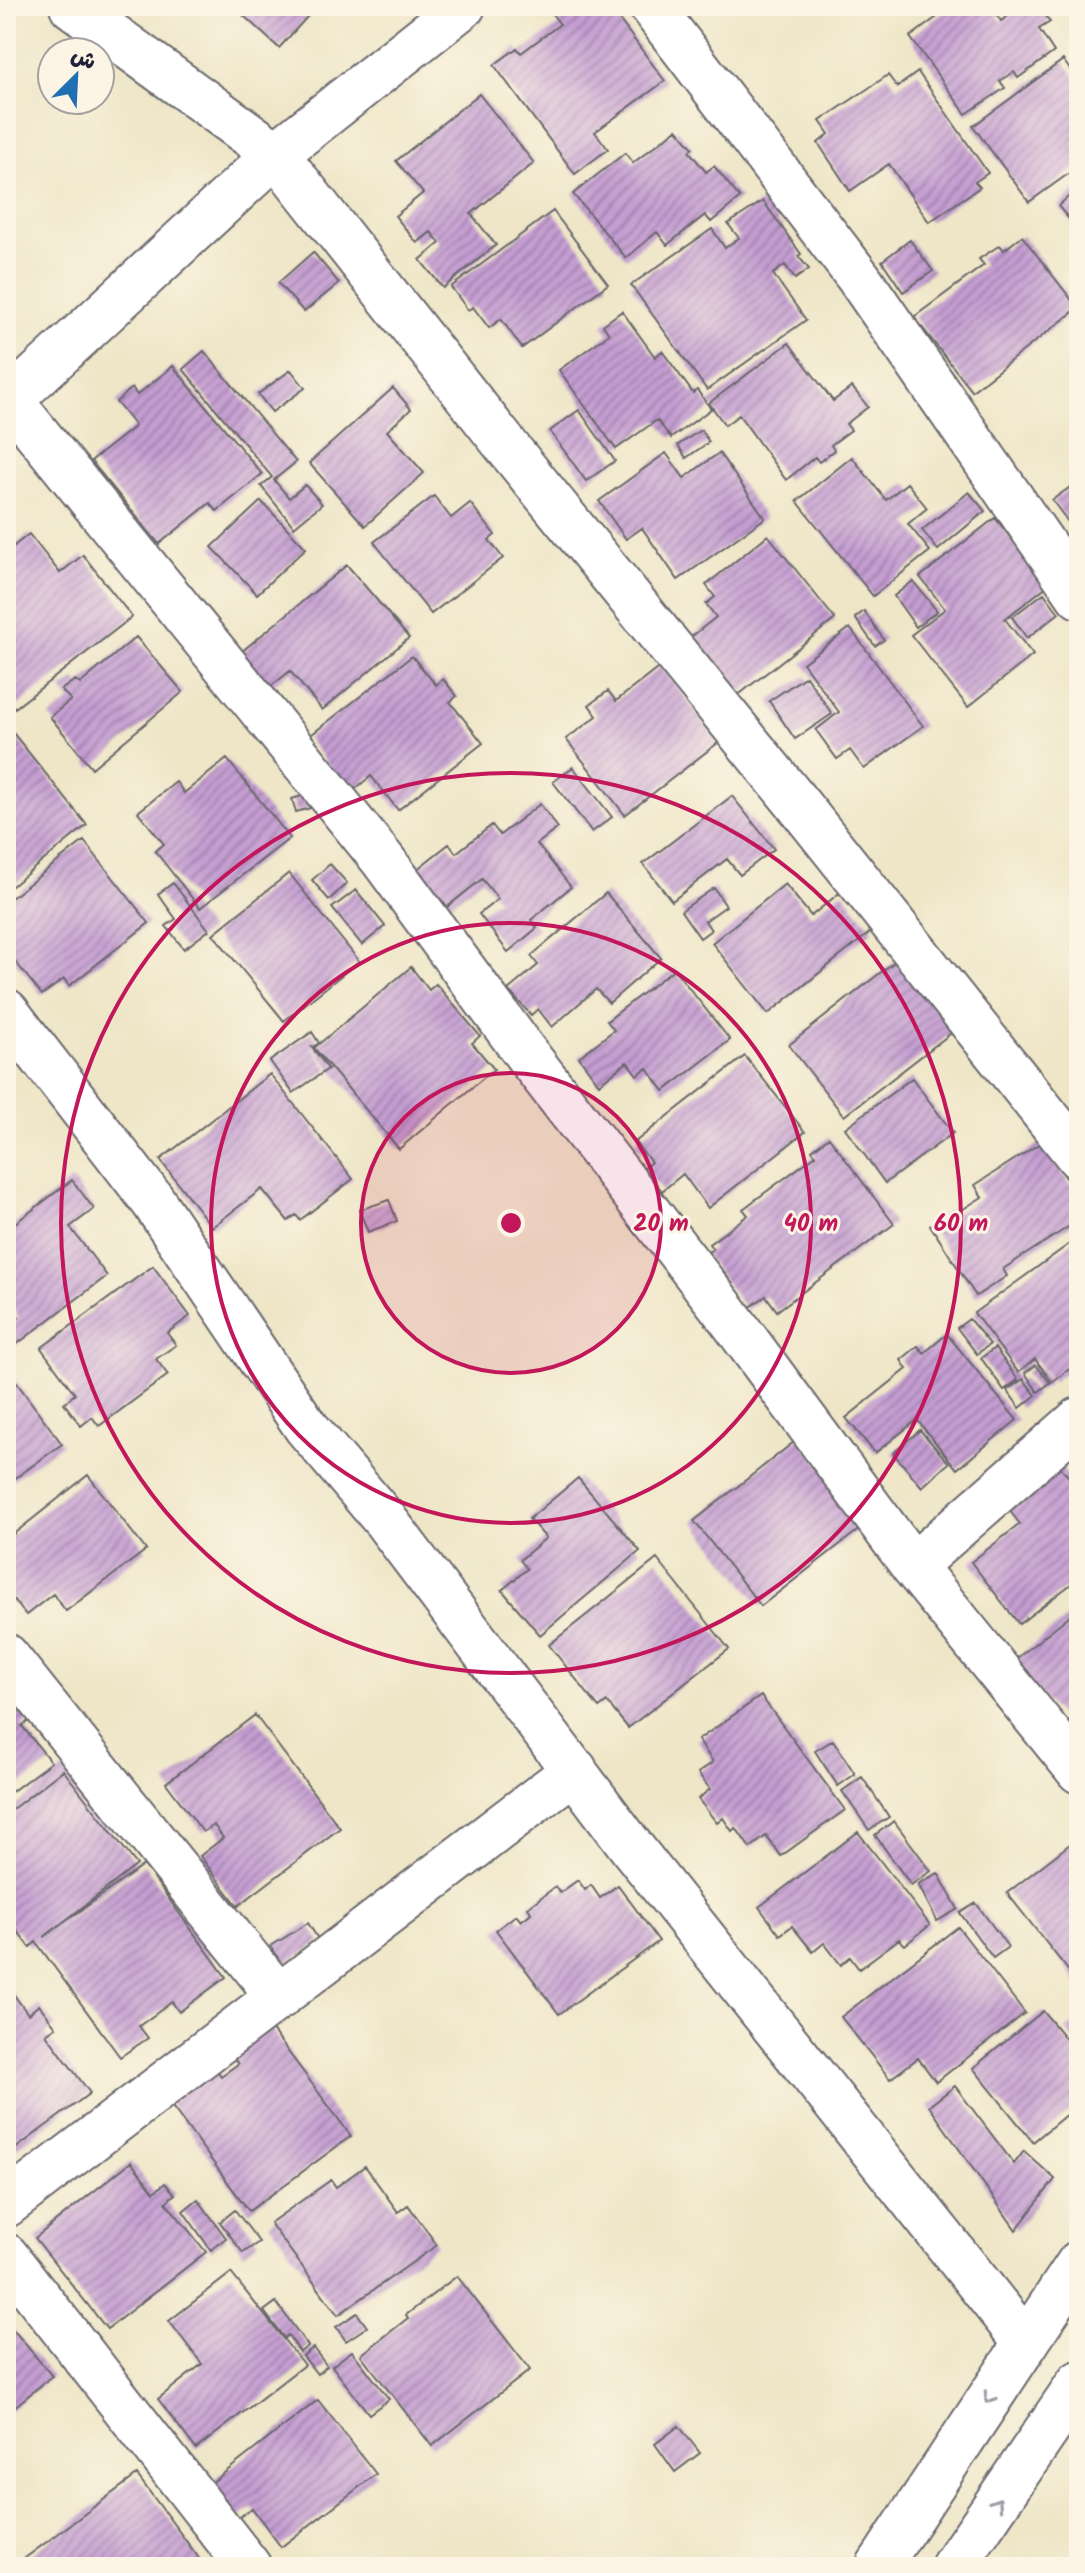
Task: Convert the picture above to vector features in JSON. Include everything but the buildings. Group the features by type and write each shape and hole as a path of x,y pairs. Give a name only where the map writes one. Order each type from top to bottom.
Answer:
{"street":[{"path":"72,6 276,154 504,443 831,845 1079,1157"},
{"path":"463,6 276,154 8,402 383,860 526,1054 727,1314 913,1566 1079,1771"},
{"path":"651,6 859,278 1079,596"},
{"path":"6,1011 153,1201 306,1427 385,1520 632,1848 1026,2343"},
{"path":"913,1566 1079,1420"},
{"path":"6,1656 279,1997"},
{"path":"6,2205 575,1770"},
{"path":"6,2256 249,2567"},
{"path":"878,2567 1079,2263"},
{"path":"953,2567 1079,2383"}]}
